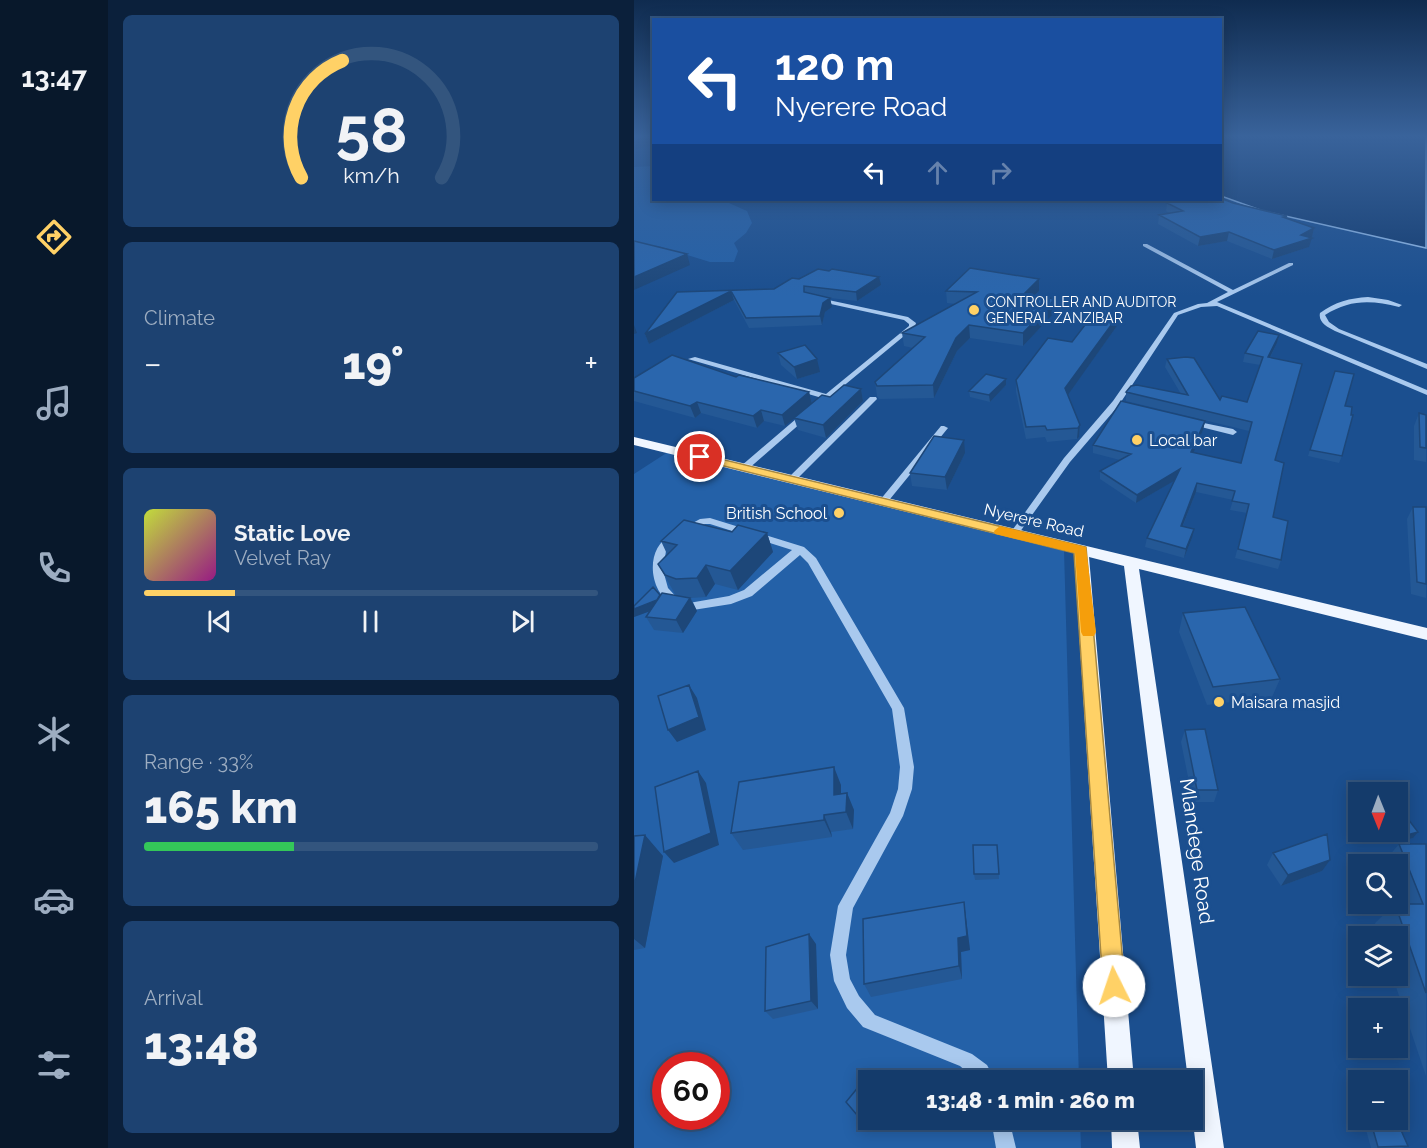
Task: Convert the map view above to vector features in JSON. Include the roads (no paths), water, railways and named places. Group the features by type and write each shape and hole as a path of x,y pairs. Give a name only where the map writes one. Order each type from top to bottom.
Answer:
{"main road":[{"name":"Nyerere Road","path":"634,441 1426,634"},
{"path":"1081,550 1120,1070"},
{"name":"Mlandege Road","path":"1130,562 1210,1148"},
{"path":"1125,1130 1126,1148"}],"street":[{"path":"1145,245 1233,292"},
{"path":"1014,534 1067,460 1116,403 1176,314 1210,303 1291,264"},
{"path":"744,468 912,327 913,323 906,318 809,298"},
{"path":"1399,305 1376,298 1359,298 1331,307 1322,314 1328,326 1426,367"},
{"path":"1210,303 1218,304 1426,393"},
{"path":"692,359 827,397"},
{"path":"791,480 872,399"},
{"path":"1116,403 1126,406"},
{"path":"1188,421 1233,432"},
{"path":"883,502 944,428"},
{"path":"800,549 748,593 731,600 690,606 668,598 662,590 658,575 666,541 695,525 710,520 800,549 812,561 898,708 907,767 905,789 896,816 846,906 838,955 842,981 853,1002 869,1021 966,1060 980,1070"},
{"path":"1002,1130 1006,1148"}],"place":[{"name":"CONTROLLER AND AUDITOR GENERAL ZANZIBAR","path":"974,310"},
{"name":"Local bar","path":"1137,440"},
{"name":"British School","path":"839,513"},
{"name":"Maisara masjid","path":"1219,702"}]}
